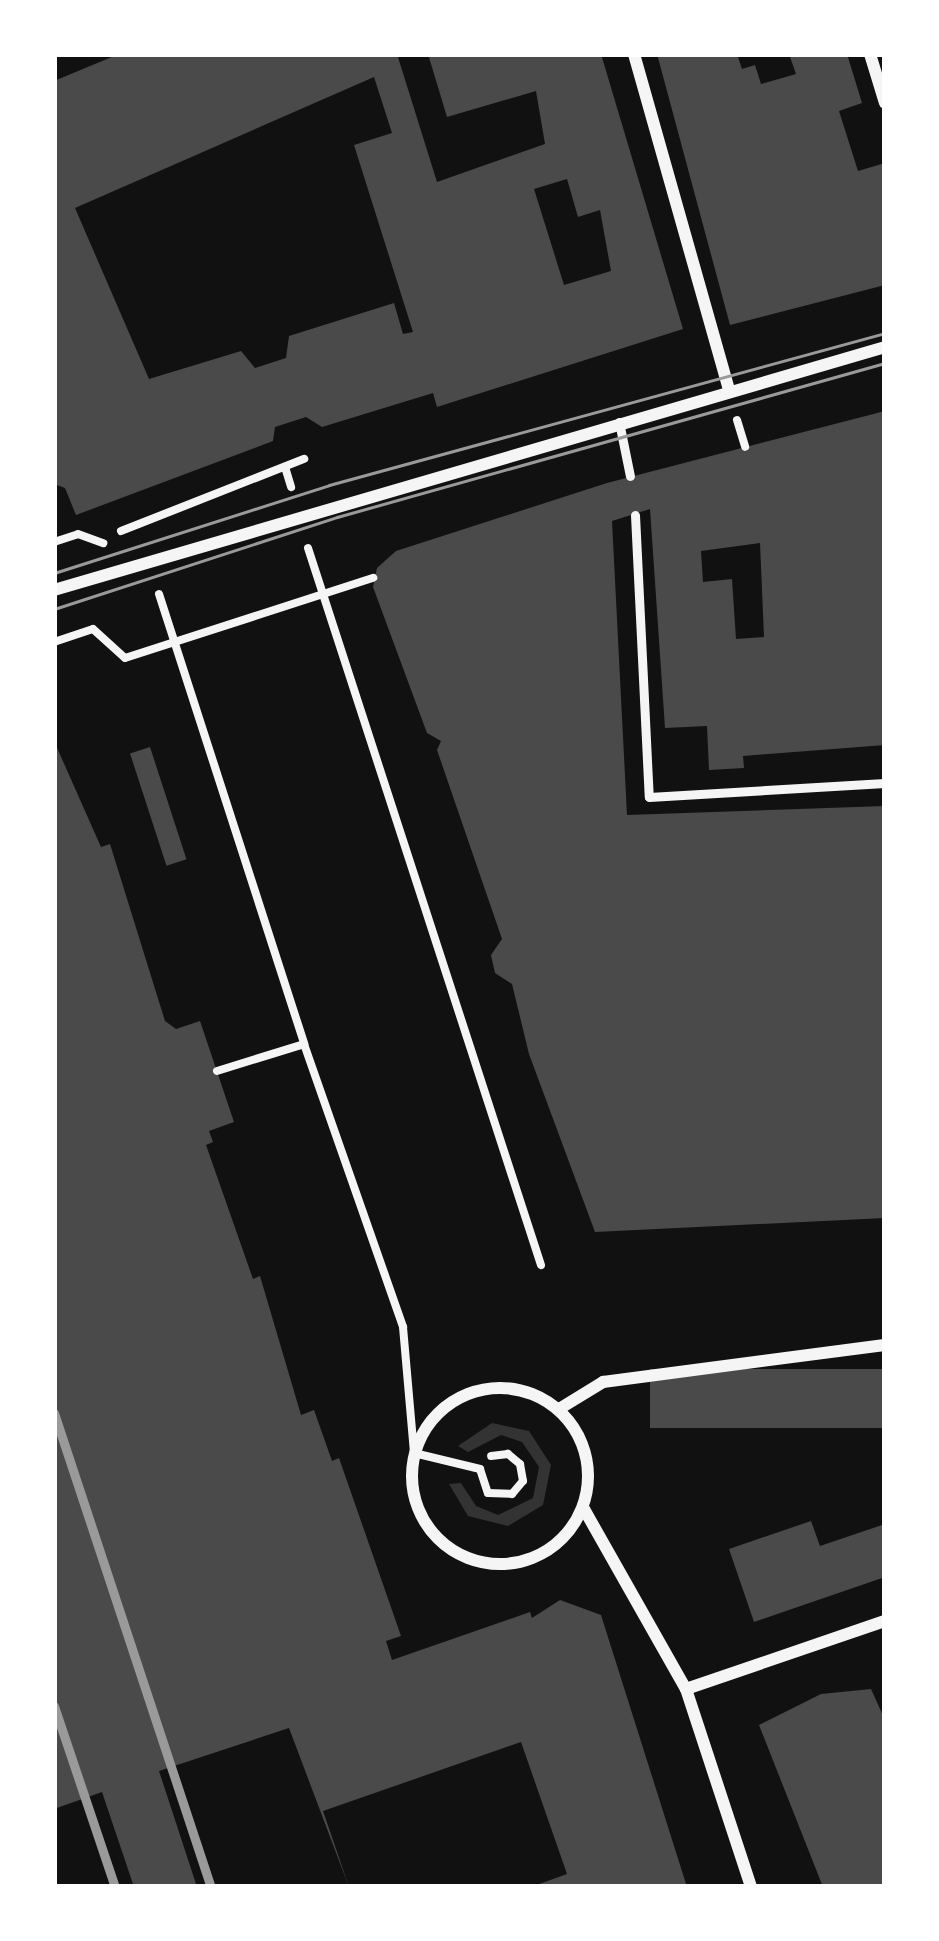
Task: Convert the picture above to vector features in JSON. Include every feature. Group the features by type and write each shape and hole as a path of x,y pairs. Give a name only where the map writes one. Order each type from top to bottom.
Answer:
{"street":[{"path":"634,54 729,390"},
{"path":"870,54 885,103"},
{"path":"54,590 885,347"},
{"path":"559,1408 604,1382 885,1345"},
{"path":"486,1388 525,1390 559,1408 581,1438 590,1473 584,1509 539,1557 492,1566 448,1549 422,1520 411,1482 414,1453 450,1402 486,1388"},
{"path":"584,1509 686,1689 751,1887"},
{"path":"686,1689 885,1621"}],"lane":[{"path":"619,422 630,476"},
{"path":"635,514 649,797 885,783"}],"path":[{"path":"54,542 78,534 99,539 304,460"},
{"path":"54,642 93,629 125,658 374,578"},
{"path":"321,594 541,1265"},
{"path":"175,643 304,1043 400,1318 414,1453 479,1469 488,1493 512,1495 523,1481 520,1464 508,1454 491,1456"},
{"path":"217,1071 304,1043"}],"shaded area":[{"path":"492,1423 529,1431 551,1465 543,1505 508,1526 468,1516 449,1484 461,1483 476,1506 498,1515 533,1498 539,1467 522,1442 501,1435 468,1452 458,1446"}],"building":[{"path":"119,54 397,54 437,182 545,144 536,91 447,117 428,54 601,54 683,329 437,407 433,393 322,427 306,417 275,427 273,441 76,515 65,488 54,484 54,81","holes":["374,77 392,133 354,145 413,332 403,334 394,303 289,336 286,358 255,368 241,351 149,379 75,208","567,179 578,217 600,210 611,271 564,285 534,189"]},
{"path":"657,54 737,54 742,69 755,65 761,84 796,74 789,54 847,54 862,103 839,111 858,171 885,163 885,285 730,325"},
{"path":"885,411 885,745 743,756 744,768 709,770 707,726 665,728 650,509 612,521 627,815 885,806 885,1218 595,1232 529,1054 512,984 495,973 491,955 502,939 437,750 441,741 427,733 373,587 377,568 396,551 607,483","holes":["760,543 764,637 736,639 732,579 703,582 701,551"]},
{"path":"54,741 101,847 110,844 165,1021 176,1029 200,1021 234,1122 209,1131 213,1142 206,1145 253,1279 260,1276 301,1415 314,1410 332,1461 339,1458 401,1636 386,1641 392,1660 530,1612 532,1618 560,1600 601,1615 687,1887 531,1887 567,1874 521,1742 323,1811 349,1887 289,1728 159,1771 197,1887 134,1887 102,1792 54,1809"},
{"path":"150,747 186,859 166,866 130,753"},
{"path":"650,1369 885,1369 885,1428 650,1428"},
{"path":"811,1521 820,1546 885,1524 885,1577 754,1622 729,1549"},
{"path":"871,1689 885,1720 885,1887 823,1887 759,1725 821,1694"}],"tram line":[{"path":"54,573 329,485 885,333"},
{"path":"54,609 337,517 885,363"}],"railway":[{"path":"54,1413 211,1887"},
{"path":"54,1706 115,1887"}]}
